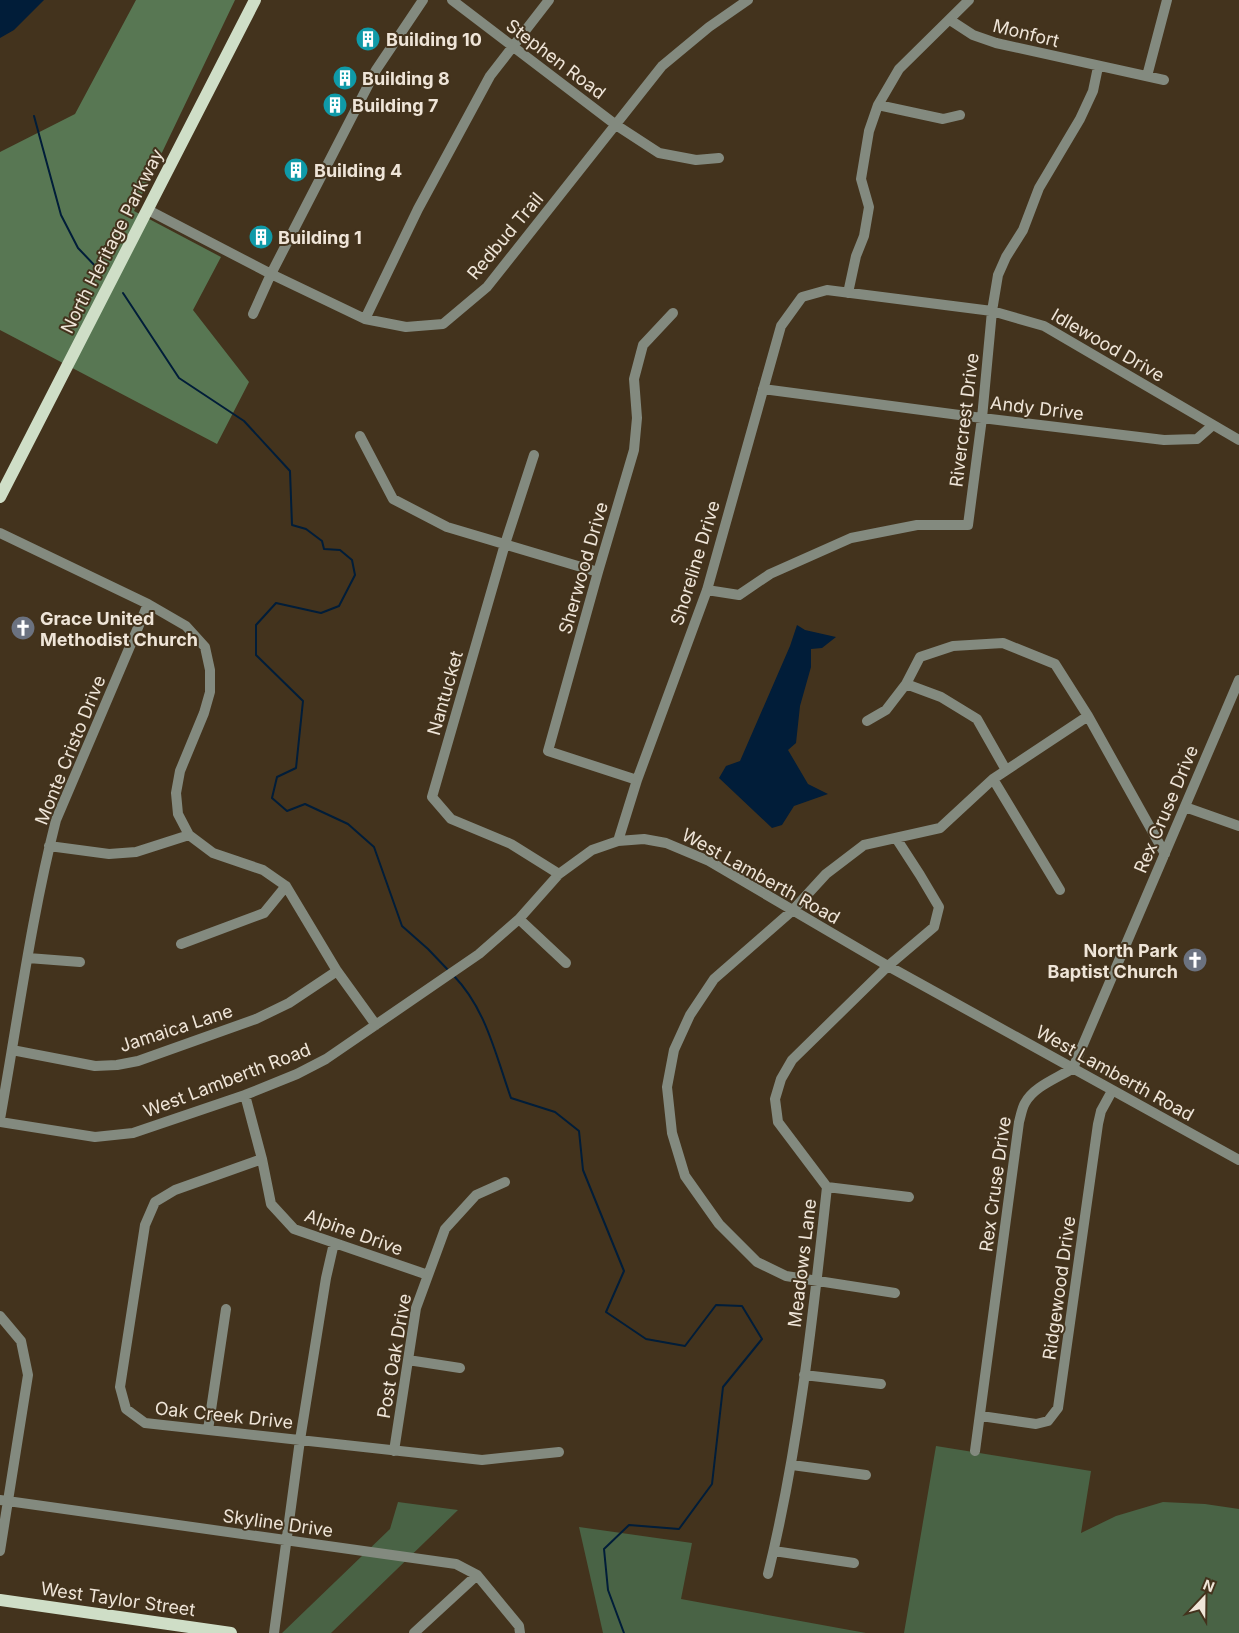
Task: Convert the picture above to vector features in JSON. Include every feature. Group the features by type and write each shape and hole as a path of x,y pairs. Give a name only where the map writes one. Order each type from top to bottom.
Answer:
{"main road":[{"name":"North Heritage Parkway","path":"0,497 255,0"},
{"name":"West Taylor Street","path":"0,1600 231,1633"}],"street":[{"path":"253,314 271,274 376,70 423,0"},
{"name":"Stephen Road","path":"452,0 616,126 659,153 696,160 719,158"},
{"path":"365,319 418,209 486,84 549,0"},
{"name":"Redbud Trail","path":"148,210 271,274 365,319 406,327 442,324 487,287 662,66 709,27 748,0"},
{"path":"848,293 856,256 864,236 869,207 861,179 869,131 878,105 899,69 969,0"},
{"path":"1147,76 1168,0"},
{"name":"Monfort","path":"950,20 984,40 1098,67 1164,80"},
{"name":"Rivercrest Drive","path":"707,590 739,594 770,574 851,538 917,525 968,524 982,418 992,311 998,275 1006,257 1023,230 1039,188 1080,119 1093,91 1098,67"},
{"path":"878,105 943,118 960,115"},
{"name":"Idlewood Drive","path":"802,297 827,290 992,311 1044,326 1239,440"},
{"name":"Shoreline Drive","path":"618,841 636,780 707,590 781,326 802,297"},
{"name":"Sherwood Drive","path":"636,780 548,751 634,450 637,418 634,379 643,345 673,313"},
{"name":"Andy Drive","path":"763,389 1164,440 1197,439 1213,424"},
{"path":"360,436 394,499 447,527 598,572"},
{"name":"Nantucket","path":"534,455 505,544 432,797 451,820 511,844 559,874"},
{"path":"0,533 148,604 186,626 205,647 210,670 210,692 180,771 176,793 178,814 189,835 213,853 263,870 286,886 337,971 376,1025"},
{"name":"Monte Cristo Drive","path":"0,1120 28,958 49,846 56,820 148,604"},
{"path":"867,722 886,710 906,684 920,657 953,646 1003,643 1055,664 1088,716 1165,854"},
{"name":"Rex Cruse Drive","path":"975,1451 1019,1122 1024,1104 1029,1096 1038,1089 1073,1068 1239,680"},
{"path":"906,684 941,697 977,719 1006,770"},
{"path":"895,1293 786,1276 757,1262 719,1224 685,1176 672,1133 667,1087 674,1050 690,1015 714,979 792,910 826,874 864,845 940,828 992,779 1088,716"},
{"path":"992,779 1060,890"},
{"path":"1185,806 1239,826"},
{"path":"49,846 109,854 136,852 189,835"},
{"name":"Meadows Lane","path":"768,1574 792,1465 828,1187 778,1122 775,1099 781,1079 792,1060 888,966 934,927 938,906 896,838"},
{"name":"West Lamberth Road","path":"0,1120 95,1137 133,1133 244,1095 297,1074 326,1059 444,980 479,954 519,919 559,874 592,850 618,841 644,839 666,842 709,861 888,966 1239,1160"},
{"path":"181,944 264,913 286,886"},
{"path":"519,919 566,963"},
{"path":"28,958 80,962"},
{"name":"Jamaica Lane","path":"12,1050 95,1066 117,1065 138,1061 256,1019 289,1003 337,971"},
{"name":"Ridgewood Drive","path":"980,1416 1036,1424 1048,1421 1058,1408 1098,1124 1101,1111 1112,1091"},
{"name":"Alpine Drive","path":"244,1095 262,1160 271,1204 294,1229 428,1275"},
{"name":"Oak Creek Drive","path":"262,1160 175,1190 155,1202 145,1225 120,1387 126,1409 145,1423 482,1460 559,1452"},
{"name":"Post Oak Drive","path":"394,1451 416,1308 445,1229 476,1195 505,1182"},
{"path":"828,1187 908,1197"},
{"path":"274,1633 300,1440 326,1278 334,1243"},
{"path":"208,1430 226,1309"},
{"path":"0,1316 22,1341 28,1376 4,1501 0,1551"},
{"path":"408,1360 460,1368"},
{"path":"804,1375 881,1384"},
{"path":"792,1465 866,1475"},
{"name":"Skyline Drive","path":"4,1501 456,1564 477,1575 519,1626 520,1633"},
{"path":"774,1551 854,1563"},
{"path":"414,1633 477,1575"}],"green space":[{"path":"136,0 235,0 134,211 221,257 193,310 249,382 217,444 0,330 0,152 75,114"},
{"path":"936,1446 1091,1471 1081,1533 1116,1516 1163,1502 1205,1504 1239,1509 1239,1633 904,1633"},
{"path":"398,1502 458,1510 331,1633 282,1633 390,1529"},
{"path":"579,1527 692,1543 681,1599 866,1633 603,1633"}],"water":[{"path":"0,0 44,0 14,30 0,38"},
{"path":"797,625 805,630 836,637 822,648 811,649 811,667 800,706 796,743 788,750 808,784 828,794 794,806 782,825 772,828 719,778 726,766 740,761 790,646"}],"waterway":[{"path":"34,116 61,215 78,248 99,270"},
{"path":"123,293 179,378 244,421 290,471 292,525 306,529 322,541 324,549 340,550 352,560 355,575 339,606 321,613 276,603 256,625 256,655 303,701 296,768 277,777 272,798 287,811 305,804 348,824 374,847 402,926 449,971"},
{"path":"454,976 465,989 482,1018 511,1098 555,1112 579,1131 583,1170 624,1271 606,1312 646,1339 685,1346 716,1305 742,1306 762,1339 723,1387 712,1484 679,1529 629,1525 604,1549 608,1590 624,1633"}],"place":[{"name":"Building 10","path":"368,39"},
{"name":"Building 8","path":"345,78"},
{"name":"Building 7","path":"335,105"},
{"name":"Building 4","path":"296,170"},
{"name":"Building 1","path":"261,237"},
{"name":"Grace United Methodist Church","path":"23,628"},
{"name":"North Park Baptist Church","path":"1195,960"}]}
